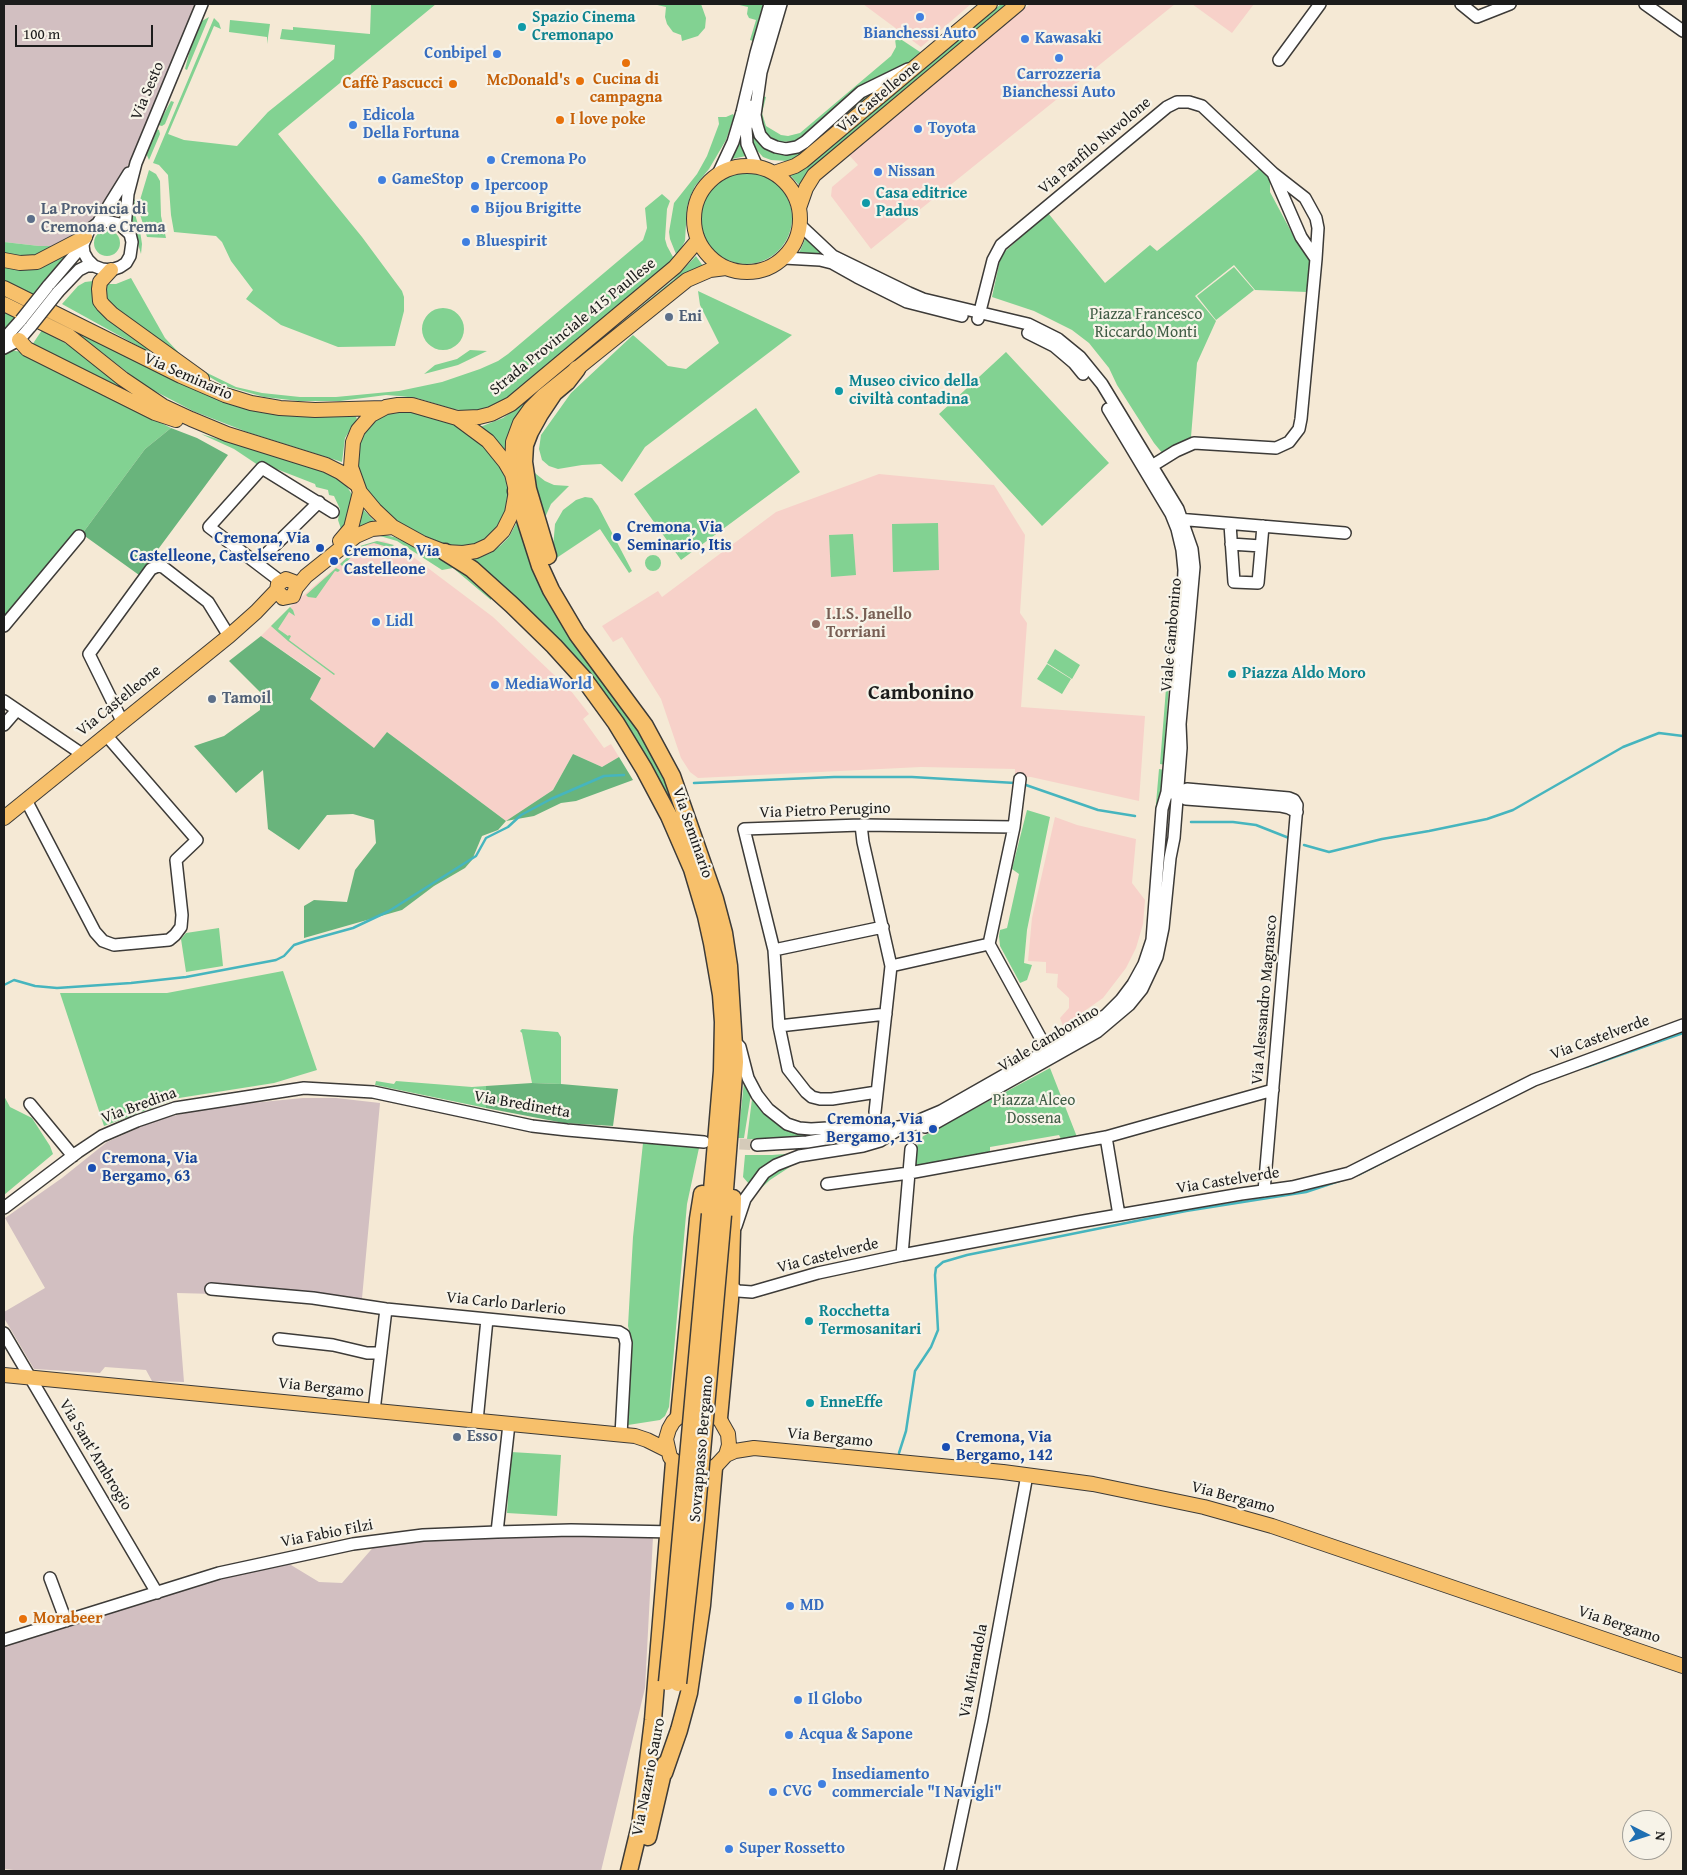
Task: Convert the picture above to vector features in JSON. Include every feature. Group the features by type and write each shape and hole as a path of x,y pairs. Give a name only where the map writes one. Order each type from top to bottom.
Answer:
{"highway":[{"path":"551,590 551,565 528,489 524,462 525,445 540,414 554,393 567,382 577,369"},
{"name":"Via Seminario","path":"516,491 540,566 551,590 578,634 645,726 672,776 706,873 724,933 729,966 735,1062 724,1120 716,1215"},
{"name":"Via Seminario","path":"445,552 472,569 512,605 554,646 584,679 616,723 644,768 669,816 694,878 706,916 716,965 721,995 723,1030 724,1120"},
{"path":"720,1418 731,1286 733,1235 733,1158 724,1120"},
{"path":"679,1416 698,1219 708,1157 724,1120"},
{"name":"Sovrappasso Bergamo","path":"673,1682 696,1520 716,1215"},
{"path":"684,1367 687,1374 699,1379 712,1378 724,1369"},
{"path":"640,1828 653,1720 668,1532 671,1456"},
{"path":"664,1773 680,1730 688,1693 702,1605 714,1468"},
{"name":"Via Nazario Sauro","path":"640,1871 664,1773 673,1682"},
{"name":"Via Nazario Sauro","path":"629,1871 673,1682"}],"main road":[{"name":"Via Castelleone","path":"774,173 803,162 990,4"},
{"name":"Via Castelleone","path":"799,208 806,188 814,174 1018,4"},
{"name":"Strada Provinciale 415 Paullese","path":"741,166 757,167 774,173 792,191 799,208 800,225 798,237 784,258 760,272 746,273 726,268 711,259 698,240 694,224 697,200 706,185 718,174 741,166"},
{"name":"Strada Provinciale 415 Paullese","path":"457,418 485,415 511,404 676,267 698,240"},
{"path":"4,260 20,263 37,262 84,241"},
{"name":"Strada Provinciale 415 Paullese","path":"512,474 513,442 520,423 543,396 687,280 710,270 726,268"},
{"path":"111,270 100,282 100,301 103,305 112,314 226,395"},
{"name":"Via Seminario","path":"4,288 181,376 226,395 251,403 280,408 315,410 386,408 412,405 457,418 488,440 512,474 516,491 512,513 503,530 489,545 476,551 463,553 445,552 422,543 392,527 375,510 358,488 340,472 326,465 227,434 163,406 123,379 69,336 4,304"},
{"path":"19,340 27,348 155,413 190,425 227,434"},
{"name":"Via Seminario","path":"358,488 351,467 353,442 358,430 371,415 386,408"},
{"name":"Via Castelleone","path":"4,818 339,544 351,528 356,514 358,488"},
{"name":"Via Castelleone","path":"285,587 306,576 356,536 372,529 392,527"},
{"name":"Via Bergamo","path":"4,1375 628,1436 653,1443 689,1472 697,1473 714,1468"},
{"path":"671,1456 666,1440 668,1429 679,1416 696,1410 712,1413 720,1418 728,1434 729,1445 721,1463 714,1468"},
{"name":"Via Bergamo","path":"628,1436 660,1432 668,1429"},
{"name":"Via Bergamo","path":"728,1434 754,1448"},
{"name":"Via Bergamo","path":"726,1455 754,1448 1027,1475 1093,1484 1164,1498 1272,1526 1683,1666"}],"street":[{"name":"Via Sesto","path":"111,270 120,267 130,256 132,242 125,228 128,194 136,163 202,4"},
{"path":"718,174 733,142 770,4"},
{"path":"757,167 747,144 746,128 781,4"},
{"path":"1279,60 1320,4"},
{"path":"1461,4 1477,17 1510,4"},
{"path":"1645,4 1683,31"},
{"path":"761,72 755,115 756,126 760,135 767,143 776,148 786,149 797,147 805,142 861,92 916,65"},
{"name":"Via Panfilo Nuvolone","path":"979,316 993,260 1001,245 1166,108 1177,102 1189,102 1202,106 1273,173 1306,198 1316,218 1318,237 1301,419 1294,436 1283,446 1276,448 1194,443 1148,468"},
{"name":"Via Sesto","path":"4,339 26,323 53,289 89,230 98,223 136,163"},
{"name":"Via Panfilo Nuvolone","path":"1273,173 1300,237 1316,259"},
{"path":"98,223 112,221 125,228"},
{"name":"Viale Cambonino","path":"800,225 833,256 923,299 979,316"},
{"path":"1300,237 1311,241 1318,237"},
{"path":"84,241 84,253 94,266 102,270 111,270"},
{"name":"Viale Cambonino","path":"784,258 820,260 832,263 857,278 907,302 1028,324 1058,339 1080,357 1102,384 1192,549 1194,568 1180,724 1182,748 1172,793 1174,838 1170,858 1162,943 1153,968 1142,989 1111,1022 1050,1054 932,1125 925,1127 916,1124 903,1127"},
{"path":"53,289 79,270 87,266 94,266"},
{"path":"4,348 19,340 26,323"},
{"path":"4,339 19,340"},
{"path":"285,587 209,527 262,468 332,512"},
{"path":"257,563 318,502"},
{"path":"1177,519 1344,533"},
{"path":"1230,524 1234,582 1258,583 1262,526"},
{"path":"4,626 79,536"},
{"path":"1232,544 1261,546"},
{"path":"122,721 89,654 151,569 158,566 163,567 208,602 228,636"},
{"path":"4,700 82,754"},
{"path":"4,725 17,710"},
{"path":"26,800 95,932 103,941 114,945 169,940 181,927 182,915 176,860 197,840 106,735"},
{"path":"1020,779 1014,827 990,944 1050,1054"},
{"name":"Via Alessandro Magnasco","path":"1172,793 1187,789 1289,798 1294,800 1298,806 1264,1191"},
{"path":"861,825 863,842 891,966 875,1112"},
{"name":"Via Pietro Perugino","path":"877,1092 832,1099 812,1097 799,1085 788,1069 779,1026 774,950 744,830 861,825 1014,827"},
{"path":"774,950 883,927"},
{"path":"891,966 990,944"},
{"path":"779,1026 886,1014"},
{"name":"Via Castelverde","path":"729,1307 752,1292 818,1273 902,1255 1119,1215 1292,1188 1349,1173 1534,1080 1683,1025"},
{"path":"734,1041 740,1047 748,1078 757,1095 768,1109 787,1124 811,1130 879,1124 903,1127"},
{"name":"Via Bredina","path":"4,1208 102,1136 137,1120 175,1108 304,1088 337,1089"},
{"name":"Via Bredinetta","path":"337,1089 373,1092 524,1124 558,1129 704,1142"},
{"path":"827,1184 909,1173 1106,1137 1274,1090"},
{"path":"30,1104 73,1156"},
{"path":"756,1145 807,1142 903,1127"},
{"path":"733,1235 745,1199 764,1173 776,1165 799,1156 863,1146 880,1141 903,1127"},
{"path":"1106,1137 1119,1215"},
{"path":"902,1255 911,1149"},
{"path":"731,1286 738,1291 752,1292"},
{"name":"Via Carlo Darlerio","path":"211,1289 313,1298 386,1309 618,1332 624,1335 626,1343 628,1436"},
{"path":"374,1411 386,1309"},
{"path":"477,1421 487,1319"},
{"name":"Via Sant'Ambrogio","path":"4,1333 158,1593"},
{"path":"279,1339 333,1345 367,1353 381,1353"},
{"path":"497,1532 509,1424"},
{"name":"Via Mirandola","path":"950,1871 982,1719 1027,1475"},
{"name":"Via Fabio Filzi","path":"4,1640 158,1593 219,1572 352,1544 423,1535 497,1532 571,1530 708,1534"},
{"path":"50,1578 66,1621"}],"shaded area":[{"path":"4,4 199,4 130,162 90,227 54,246 4,242"},
{"path":"863,4 971,4 921,47"},
{"path":"1030,4 1175,4 871,249 831,196 832,187 858,165 849,155"},
{"path":"1192,4 1254,4 1232,33"},
{"name":"I.I.S. Janello Torriani","path":"879,474 994,485 1025,535 1020,613 1027,623 1021,707 1145,716 1139,801 1031,777 1015,776 1015,769 921,767 698,778 690,772 681,758 661,699 622,637 613,642 602,626 658,591 662,597 776,512"},
{"path":"384,541 404,550 493,617 571,691 589,714 583,719 604,748 611,744 619,757 602,767 573,754 553,790 506,821 387,732 374,749 310,699 321,677 261,636 290,607 360,546"},
{"path":"1055,817 1077,825 1136,839 1132,883 1145,900 1143,924 1136,948 1126,968 1103,998 1063,1026 1060,1018 1069,1008 1069,998 1057,987 1058,974 1046,973 1046,962 1028,961 1032,918"},
{"path":"303,1098 336,1098 380,1103 361,1309 215,1294 177,1293 184,1382 152,1381 146,1370 105,1367 100,1373 34,1369 4,1318 4,1312 45,1288 5,1218 62,1178 107,1142 156,1120 211,1107"},
{"path":"569,1534 653,1537 645,1688 601,1871 23,1871 4,1869 4,1645 225,1575 286,1562 319,1582 342,1583 377,1543 441,1538"}],"green space":[{"path":"371,4 436,4 278,134 362,237 402,291 404,297 404,311 395,346 338,347 281,325 246,299 253,290 231,261 222,242 216,236 174,232 168,175 159,165 153,163 214,18 219,23 221,29 214,26 168,134 184,140 237,146 268,112 334,59 335,45 280,39 282,29 293,30 293,27 370,34"},
{"path":"653,4 701,4 706,18 705,28 698,36 682,41 681,35 673,32 667,24 665,17 666,7"},
{"path":"735,4 763,4 753,41 750,40 756,20 749,18 747,14 748,7"},
{"path":"1001,4 1008,4 800,185 790,175 810,163"},
{"path":"209,17 187,70 185,69 190,50 202,21"},
{"path":"230,20 270,24 267,44 267,37 229,32"},
{"path":"899,38 923,54 795,141 781,142 774,140 763,130 758,118 762,96 766,97 762,113 766,126 781,135 788,136 800,133 891,56 896,47 895,39"},
{"path":"872,93 874,95 798,157 788,161 771,160 763,157 753,146 750,137 750,125 786,151"},
{"path":"171,101 174,102 165,124 162,126 158,125"},
{"path":"733,114 726,140 709,169 695,186 690,197 687,207 685,241 674,262 507,399 487,410 467,411 453,409 417,398 386,395 340,401 299,401 264,397 225,386 196,369 114,307 104,294 104,284 116,284 131,278 165,338 182,356 197,368 236,387 262,393 300,397 336,397 399,391 442,382 480,369 508,354 643,240 647,228 645,208 662,194 670,201 667,209 665,239 673,257 676,254 669,232 674,203 697,174 707,156 719,124 718,117 726,117"},
{"path":"156,129 159,130 160,134 149,160 146,153"},
{"path":"740,138 746,156 732,159"},
{"name":"Piazza Francesco Riccardo Monti","path":"1261,167 1270,175 1270,192 1294,237 1310,259 1307,292 1255,290 1234,265 1195,296 1216,321 1197,363 1191,437 1163,454 1117,385 1109,368 1089,343 1072,330 1034,311 992,297 1001,255 1048,213 1105,283 1150,245 1157,251"},
{"path":"149,170 156,174 160,181 161,216 166,238 147,237 139,211 140,200"},
{"path":"746,172 763,176 778,186 788,201 792,218 788,235 778,250 763,260 746,264 729,260 714,250 704,235 700,218 704,201 714,186 729,176"},
{"path":"131,197 135,200 134,211 140,231 141,254 130,216"},
{"path":"90,227 6,333 4,333 4,242 54,246"},
{"path":"107,230 116,234 120,243 116,252 107,256 98,252 94,243 98,234"},
{"path":"806,237 828,257 799,253"},
{"path":"696,256 703,266 526,407 506,455 480,427 503,418 523,404 673,280"},
{"path":"1234,267 1254,290 1216,320 1197,296"},
{"path":"93,281 93,296 167,362 62,304 78,286 85,282"},
{"path":"698,291 792,335 645,447 622,482 601,464 558,469 549,466 542,460 539,449 541,435 571,393 633,335 668,366 686,369 719,343 700,305"},
{"path":"443,308 451,310 460,318 464,329 462,337 454,346 443,350 435,348 426,340 422,329 424,321 432,312"},
{"path":"51,318 283,415 355,415 357,419 345,438 342,462 247,432 193,411 145,386 77,333"},
{"path":"42,330 77,350 132,393 32,345"},
{"path":"10,350 22,352 171,428 145,449 82,534 4,627 4,353"},
{"path":"470,350 487,351 458,365 424,374 435,365 457,359"},
{"path":"1006,352 1109,463 1042,526 939,414"},
{"path":"756,408 800,472 681,560 634,494"},
{"path":"411,412 454,424 483,444 499,466 505,477 508,491 505,511 497,526 485,540 463,546 447,545 425,536 397,521 380,506 366,488 358,466 360,444 364,434 376,421 386,414"},
{"path":"171,428 197,438 228,455 139,575 82,534 145,449"},
{"path":"201,434 317,468 338,479 346,485 351,493 353,504 342,532 338,520 340,509 334,496 329,495 328,490 316,487 315,484 261,463 258,465 234,449"},
{"path":"531,467 545,481 554,485 569,486 551,504 543,522"},
{"path":"585,497 592,498 598,506 632,571 629,573 600,529 555,559 553,548 555,524 563,510 576,500"},
{"path":"362,509 375,522 357,531"},
{"path":"518,520 666,772 689,839 613,710 475,561 475,559 490,553 500,546 509,537"},
{"path":"938,523 939,570 893,572 892,524"},
{"path":"380,534 394,537 458,565 491,596 491,600 453,568 442,570 397,541 380,536"},
{"path":"853,534 856,575 831,577 829,535"},
{"path":"377,541 394,545 390,550 374,543 367,545 361,548 342,566 340,564 360,546"},
{"path":"650,555 656,555 661,560 659,569 650,571 645,566 645,560"},
{"path":"336,568 340,570 338,572 335,571 316,598 306,595"},
{"path":"290,607 295,616 289,612 278,629 291,636 289,640 334,675 288,641 271,626"},
{"path":"1175,612 1172,685 1169,685 1164,753 1167,754 1166,765 1160,764 1172,613"},
{"path":"261,636 321,678 310,699 374,748 387,732 506,821 498,830 482,836 472,860 465,868 434,886 402,910 304,938 304,906 314,900 347,902 355,870 376,843 374,820 353,814 327,815 299,850 268,829 263,770 236,793 194,746 224,736 260,710 260,692 229,661"},
{"path":"1055,649 1080,665 1072,679 1047,663"},
{"path":"1047,664 1071,679 1062,694 1037,679"},
{"path":"573,754 602,767 619,757 633,780 576,801 561,803 534,816 506,821 553,790"},
{"path":"1159,769 1165,770 1158,815 1155,815"},
{"path":"1027,810 1050,817 1027,930 1024,963 1032,965 1027,980 1020,983 1000,946 999,936 1000,930 1007,928 1019,874 1012,869"},
{"path":"219,928 223,966 186,972 181,939 186,933"},
{"path":"283,971 317,1070 274,1083 179,1098 104,1126 60,993 167,993"},
{"path":"522,1029 558,1032 561,1037 561,1084 532,1083 520,1031"},
{"name":"Piazza Alceo Dossena","path":"1050,1068 1077,1137 1061,1139 1059,1135 990,1147 990,1152 915,1167 918,1139"},
{"path":"376,1081 394,1084 396,1081 472,1087 486,1086 486,1108 375,1085"},
{"path":"744,1082 751,1094 744,1138 738,1138"},
{"path":"532,1083 618,1089 613,1126 564,1123 486,1108 486,1086"},
{"path":"4,1096 10,1107 32,1118 53,1154 4,1195"},
{"path":"752,1099 776,1123 786,1129 814,1135 773,1140 747,1139"},
{"path":"643,1143 699,1148 687,1204 669,1407 665,1416 660,1420 628,1425 631,1338 628,1326 633,1237"},
{"path":"797,1153 751,1184 743,1177 745,1155"},
{"path":"799,1161 770,1180 758,1191 761,1184 780,1169"},
{"path":"511,1452 561,1455 557,1516 507,1513"}],"waterway":[{"path":"1304,845 1329,852 1382,839 1487,819 1513,810 1623,747 1659,733 1683,736"},
{"path":"4,985 14,980 35,986 57,988 131,983 186,977 276,960 284,956 294,945 353,928 389,911 476,856 486,838 508,827 521,815 551,799 604,776 624,775"},
{"path":"694,783 834,777 912,777 1015,783"},
{"path":"1023,784 1098,810 1135,816"},
{"path":"1191,822 1233,822 1256,825 1289,838"},
{"path":"1586,1067 1683,1033"},
{"path":"899,1453 906,1431 915,1371 931,1347 938,1330 935,1275 936,1268 943,1262 967,1255 1186,1211 1306,1192 1360,1174 1462,1122"}],"tunnel":[{"path":"723,1143 757,1145"}],"place":[{"name":"Bianchessi Auto","path":"920,17"},
{"name":"Spazio Cinema Cremonapo","path":"522,27"},
{"name":"Kawasaki","path":"1025,39"},
{"name":"Conbipel","path":"497,54"},
{"name":"Carrozzeria Bianchessi Auto","path":"1059,58"},
{"name":"Cucina di campagna","path":"626,63"},
{"name":"McDonald's","path":"580,81"},
{"name":"Caffè Pascucci","path":"453,84"},
{"name":"I love poke","path":"560,120"},
{"name":"Edicola Della Fortuna","path":"353,125"},
{"name":"Toyota","path":"918,129"},
{"name":"Cremona Po","path":"491,160"},
{"name":"Nissan","path":"878,172"},
{"name":"GameStop","path":"382,180"},
{"name":"Ipercoop","path":"475,186"},
{"name":"Casa editrice Padus","path":"866,203"},
{"name":"Bijou Brigitte","path":"475,209"},
{"name":"La Provincia di Cremona e Crema","path":"31,219"},
{"name":"Bluespirit","path":"466,242"},
{"name":"Eni","path":"669,317"},
{"name":"Museo civico della civiltà contadina","path":"839,391"},
{"name":"Cremona, Via Seminario, Itis","path":"617,537"},
{"name":"Cremona, Via Castelleone, Castelsereno","path":"320,548"},
{"name":"Cremona, Via Castelleone","path":"334,561"},
{"name":"Lidl","path":"376,622"},
{"name":"I.I.S. Janello Torriani","path":"816,624"},
{"name":"Piazza Aldo Moro","path":"1232,674"},
{"name":"MediaWorld","path":"495,685"},
{"name":"Tamoil","path":"212,699"},
{"name":"Cremona, Via Bergamo, 131","path":"933,1129"},
{"name":"Cremona, Via Bergamo, 63","path":"92,1168"},
{"name":"Rocchetta Termosanitari","path":"809,1321"},
{"name":"EnneEffe","path":"810,1403"},
{"name":"Esso","path":"457,1437"},
{"name":"Cremona, Via Bergamo, 142","path":"946,1447"},
{"name":"MD","path":"790,1606"},
{"name":"Morabeer","path":"23,1619"},
{"name":"Il Globo","path":"798,1700"},
{"name":"Acqua & Sapone","path":"789,1735"},
{"name":"Insediamento commerciale \"I Navigli\"","path":"822,1784"},
{"name":"CVG","path":"773,1792"},
{"name":"Super Rossetto","path":"729,1849"}],"district":[{"name":"Cambonino","path":"921,694"}]}
